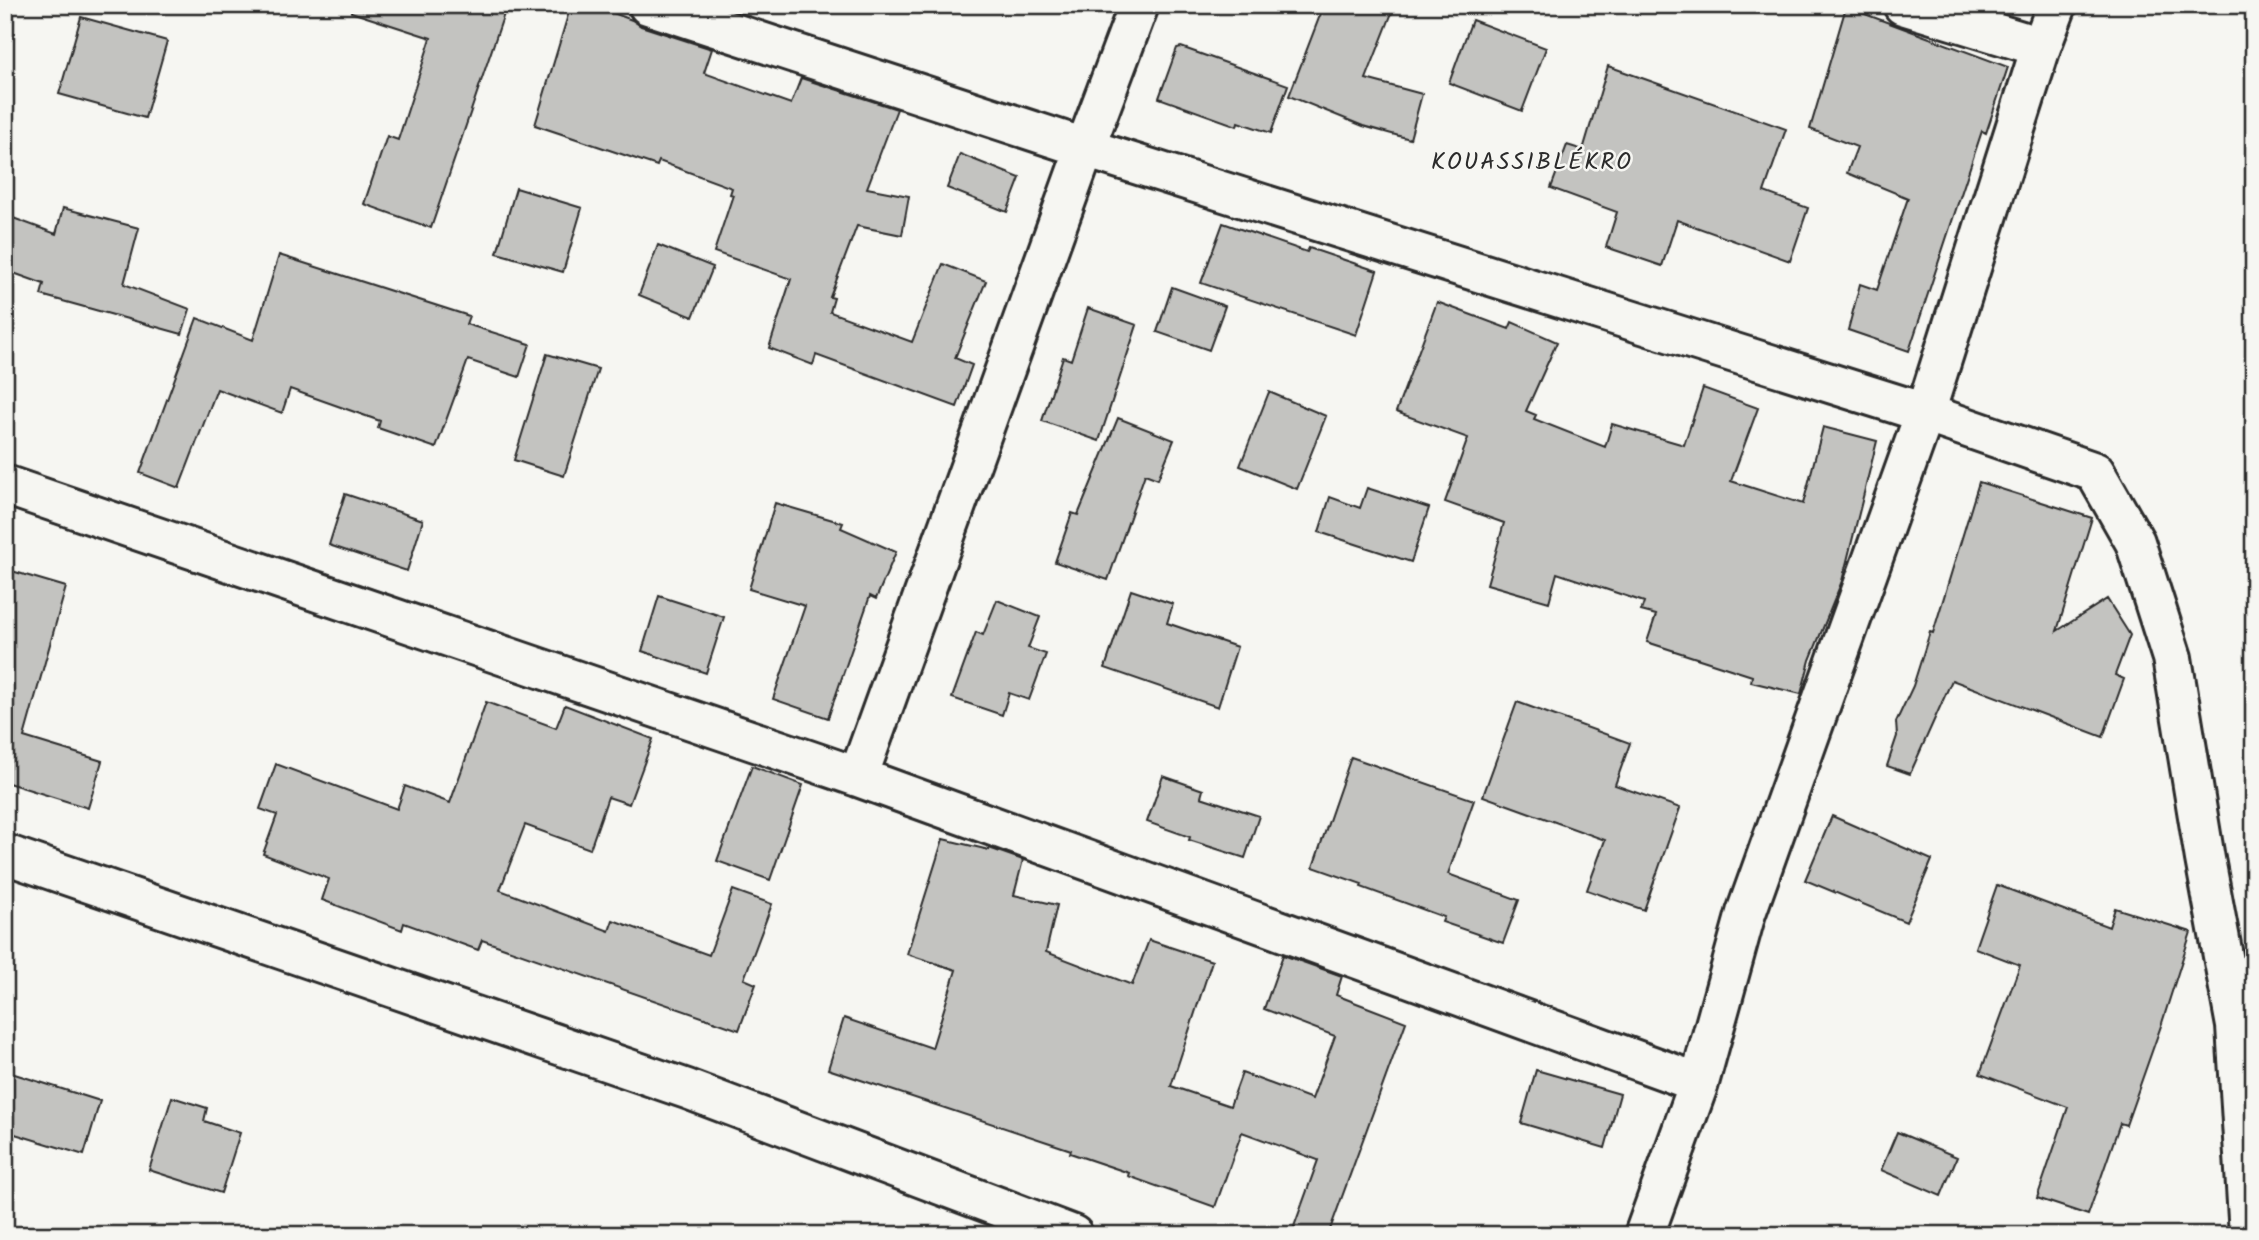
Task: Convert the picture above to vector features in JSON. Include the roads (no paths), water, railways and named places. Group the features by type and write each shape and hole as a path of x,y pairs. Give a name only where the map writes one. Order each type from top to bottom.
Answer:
{"street":[{"path":"648,5 1085,148 1925,413 2095,472 2135,542 2172,658 2236,1026 2249,1235"},
{"path":"858,777 1139,5"},
{"path":"1903,5 2041,47"},
{"path":"1644,1235 1699,1083 1746,913 1925,413 2041,47 2057,5"},
{"path":"5,485 858,777 1699,1083"},
{"path":"5,854 687,1089 1073,1235"}],"district":[{"name":"KOUASSIBLÉKRO","path":"1532,162"}]}
